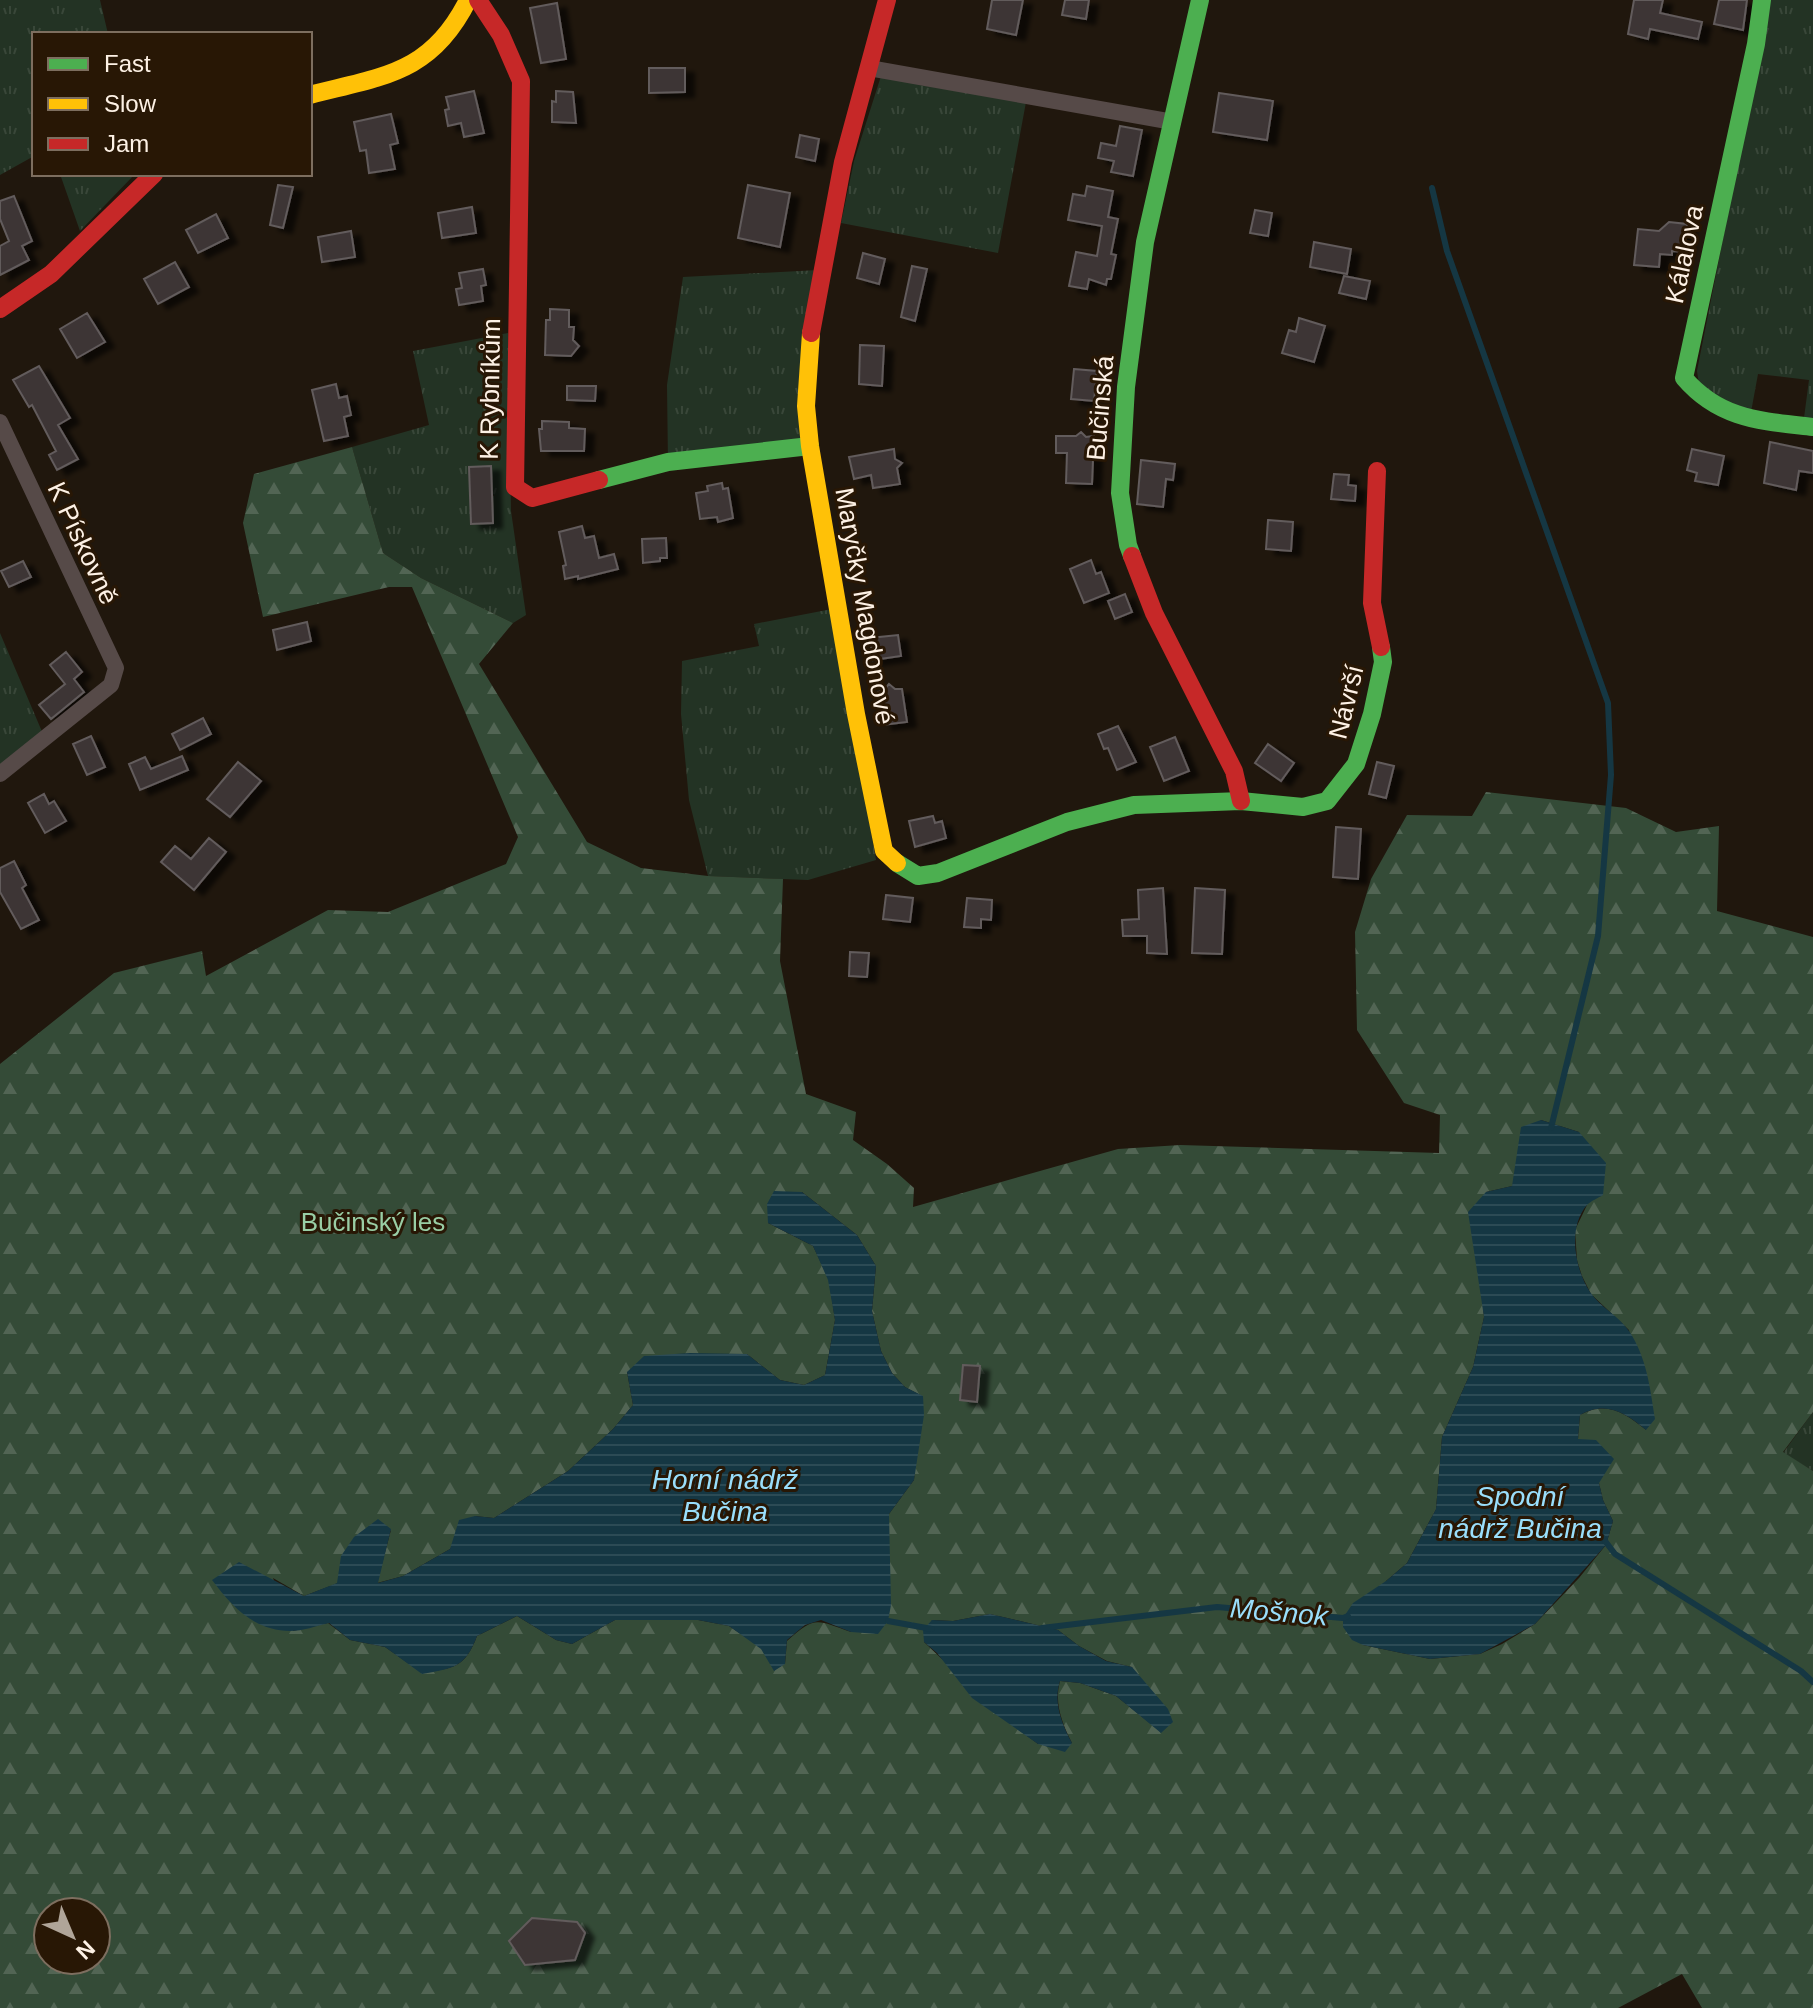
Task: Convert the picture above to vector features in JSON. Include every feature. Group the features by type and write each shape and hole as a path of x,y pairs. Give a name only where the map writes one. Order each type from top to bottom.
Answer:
{"street":[{"path":"312,94 398,72 431,52 450,32 468,0"},
{"name":"K Rybníkům","path":"478,0 501,35 521,81 515,487 532,498 668,462 810,446"},
{"name":"Maryčky Magdonové","path":"887,0 843,162 809,346 806,406 810,446 856,714 884,851 901,867 918,876 938,873 1067,822 1134,805 1241,801"},
{"name":"Bučinská","path":"1200,0 1145,242 1126,387 1120,493 1128,545 1154,613 1234,771 1241,801"},
{"name":"Kálalova","path":"1762,0 1756,44 1684,378 1695,395 1721,410 1749,420 1813,427"},
{"path":"869,68 1173,122"},
{"path":"0,309 51,274 152,176"},
{"name":"K Pískovně","path":"0,422 116,668 111,685 0,774"},
{"name":"Návrší","path":"1241,801 1303,807 1327,801 1356,764 1372,714 1383,662 1372,603 1377,471"}],"green space":[{"path":"0,0 100,0 108,32 32,32 32,157 0,175"},
{"path":"1770,0 1813,0 1813,419 1804,418 1809,380 1758,374 1751,412 1700,391 1697,371"},
{"path":"881,76 1026,102 998,253 841,223 854,161"},
{"path":"61,176 133,176 80,231"},
{"path":"818,270 803,442 668,462 667,385 683,277"},
{"path":"508,333 511,511 526,615 513,623 421,578 383,553 352,447 429,425 413,351"},
{"name":"Bučinský les","path":"352,447 383,553 421,578 513,623 479,664 587,842 641,868 708,876 783,879 780,961 806,1094 856,1112 853,1140 914,1188 913,1207 1118,1149 1180,1145 1439,1153 1440,1115 1404,1103 1357,1030 1355,932 1371,879 1407,815 1472,816 1486,792 1626,808 1676,832 1719,826 1717,911 1813,937 1813,1412 1783,1452 1813,1471 1813,2008 1702,2008 1682,1974 1618,2008 0,2008 0,1064 114,973 202,951 206,976 328,910 388,912 506,864 518,837 412,587 389,587 263,617 243,523 254,474","holes":["1541,1120 1579,1132 1587,1205 1575,1230 1577,1260 1591,1294 1629,1330 1646,1430 1615,1410 1599,1409 1580,1415 1578,1439 1613,1521 1606,1545 1535,1624 1480,1654 1430,1659 1363,1645 1386,1581 1407,1563 1436,1509 1442,1437 1473,1367 1484,1317 1480,1279 1486,1192 1512,1186","802,1192 857,1235 876,1266 872,1311 881,1351 892,1373 905,1387 922,1396 914,1480 889,1514 889,1577 851,1632 817,1622 804,1627 787,1641 785,1664 729,1626 698,1620 615,1620 572,1644 556,1640 517,1616 477,1636 468,1655 457,1665 422,1673 385,1647 350,1640 328,1623 293,1631 273,1578 304,1596 338,1583 391,1530 377,1583 403,1576 450,1549 475,1516 494,1518 568,1471 613,1429 633,1405 627,1372 747,1354 780,1380 804,1385 825,1375 835,1320 829,1280 813,1246 768,1223","990,1614 1058,1630 1107,1661 1132,1667 1161,1732 1116,1696 1080,1683 1060,1681 1060,1713 1072,1743 1038,1744 1008,1722 924,1642 932,1620 953,1621"]},
{"path":"832,609 876,860 808,880 708,876 689,800 681,714 682,661 759,646 754,624"},
{"path":"0,633 43,734 0,769"},
{"path":"1813,1412 1813,1471 1783,1453"}],"water":[{"name":"Spodní nádrž Bučina","path":"1541,1120 1579,1132 1606,1163 1603,1195 1587,1205 1577,1225 1577,1260 1590,1292 1625,1326 1635,1341 1647,1374 1655,1419 1646,1430 1615,1410 1598,1409 1580,1415 1578,1439 1596,1440 1614,1459 1599,1483 1613,1521 1606,1545 1535,1624 1480,1654 1430,1659 1363,1645 1352,1640 1343,1627 1343,1618 1353,1603 1407,1563 1436,1509 1442,1437 1473,1367 1484,1317 1468,1212 1486,1192 1512,1186 1521,1127"},
{"name":"Horní nádrž Bučina","path":"774,1191 802,1192 857,1235 876,1266 872,1311 881,1351 892,1373 905,1387 923,1396 924,1415 914,1480 889,1514 891,1605 888,1621 878,1634 851,1632 821,1620 805,1625 787,1640 785,1664 774,1671 761,1649 729,1626 698,1620 615,1620 572,1644 556,1640 517,1616 477,1636 468,1655 457,1665 422,1674 385,1647 350,1640 329,1623 295,1631 266,1627 245,1616 212,1580 239,1562 304,1596 337,1583 341,1556 354,1537 378,1519 391,1529 378,1583 403,1576 450,1549 459,1520 475,1516 494,1518 568,1471 613,1429 633,1405 627,1372 644,1356 747,1354 780,1380 804,1385 825,1375 835,1320 828,1280 813,1246 768,1223 767,1204"},
{"path":"990,1614 1058,1630 1106,1661 1132,1667 1168,1709 1173,1722 1161,1733 1116,1696 1080,1683 1060,1681 1058,1705 1072,1743 1065,1752 1038,1744 972,1698 937,1653 924,1642 923,1630 932,1620 953,1621"}],"building":[{"path":"992,0 1023,0 1016,35 987,29"},
{"path":"1065,0 1089,0 1086,19 1062,15"},
{"path":"1634,0 1663,0 1660,13 1702,22 1698,39 1650,29 1648,39 1628,34"},
{"path":"1719,0 1747,0 1743,30 1714,24"},
{"path":"557,3 566,59 541,63 530,8"},
{"path":"649,68 685,68 685,92 649,93"},
{"path":"474,91 484,133 464,137 461,123 448,126 446,97"},
{"path":"556,91 573,92 576,123 552,122 552,101 556,102"},
{"path":"1219,93 1273,101 1267,140 1213,132"},
{"path":"391,114 398,143 390,145 395,169 369,173 366,150 360,151 354,122"},
{"path":"1120,126 1142,130 1133,176 1111,172 1114,161 1098,158 1101,143 1116,146"},
{"path":"800,135 819,139 815,161 796,157"},
{"path":"278,185 293,187 283,228 270,225"},
{"path":"748,185 790,193 780,247 738,238"},
{"path":"1087,186 1113,191 1108,217 1118,219 1111,254 1116,255 1111,279 1107,279 1106,285 1089,279 1087,289 1069,286 1076,252 1097,256 1102,226 1068,220 1073,194 1085,196"},
{"path":"14,196 32,241 22,246 29,260 0,275 0,246 9,241 0,219 0,201"},
{"path":"472,207 476,233 442,238 438,213"},
{"path":"1255,210 1272,213 1268,236 1250,233"},
{"path":"216,214 228,238 198,253 186,230"},
{"path":"1669,222 1687,224 1684,252 1660,254 1659,267 1634,265 1638,229 1659,231"},
{"path":"351,231 355,257 322,262 318,237"},
{"path":"1314,242 1351,249 1347,274 1310,267"},
{"path":"863,253 885,259 879,284 857,278"},
{"path":"175,262 189,287 158,304 144,279"},
{"path":"912,266 927,269 915,321 901,317"},
{"path":"483,269 486,285 481,286 483,301 459,305 456,289 462,288 459,273"},
{"path":"1344,276 1370,281 1366,299 1339,293"},
{"path":"550,309 569,310 569,327 574,327 573,340 579,346 571,356 545,355 546,320 550,320"},
{"path":"87,313 105,342 77,358 60,329"},
{"path":"1299,318 1325,326 1314,362 1282,353 1289,330 1296,332"},
{"path":"860,345 884,346 882,386 859,384"},
{"path":"39,366 70,418 58,425 78,459 57,470 49,455 56,451 32,405 29,407 13,380"},
{"path":"1074,369 1097,371 1094,401 1071,399"},
{"path":"336,384 339,398 347,396 351,415 344,417 348,436 324,441 312,390"},
{"path":"567,386 596,386 595,401 567,400"},
{"path":"542,421 569,422 569,428 585,429 584,451 541,451 539,429 542,429"},
{"path":"1081,432 1086,437 1094,436 1092,484 1066,483 1067,453 1056,453 1056,436 1076,436"},
{"path":"1770,442 1813,451 1813,473 1799,471 1796,490 1764,483"},
{"path":"894,449 895,459 902,463 897,468 900,484 873,488 871,475 854,479 849,457"},
{"path":"1692,449 1724,456 1718,485 1695,481 1697,473 1687,470"},
{"path":"1141,460 1175,464 1173,480 1166,479 1163,507 1137,504"},
{"path":"491,466 493,523 471,524 469,467"},
{"path":"1334,474 1349,475 1348,485 1356,486 1355,501 1331,499"},
{"path":"722,483 723,489 728,488 733,518 718,522 717,517 700,519 696,493 708,491 707,486"},
{"path":"1268,520 1293,522 1291,551 1266,549"},
{"path":"582,526 585,538 594,536 599,558 614,554 618,569 578,579 578,576 565,579 563,566 566,565 559,532"},
{"path":"666,538 667,558 643,563 642,539"},
{"path":"1091,560 1096,574 1101,572 1109,593 1084,603 1070,569"},
{"path":"23,561 31,577 9,587 1,571"},
{"path":"1125,594 1132,612 1115,619 1108,601"},
{"path":"307,622 311,641 277,650 273,630"},
{"path":"898,635 901,656 873,660 870,638"},
{"path":"66,652 82,672 74,679 84,692 51,719 39,705 65,684 50,665"},
{"path":"889,684 895,689 902,689 907,722 883,725 878,692"},
{"path":"203,718 211,734 180,750 172,734"},
{"path":"1118,726 1136,762 1117,770 1098,734"},
{"path":"91,736 105,767 87,775 73,744"},
{"path":"1175,737 1189,771 1164,781 1150,747"},
{"path":"1268,744 1294,763 1281,781 1255,763"},
{"path":"182,756 188,770 140,790 129,764 145,757 151,769"},
{"path":"238,762 261,781 230,817 207,799"},
{"path":"1377,762 1394,766 1386,798 1369,794"},
{"path":"44,794 49,804 54,801 66,821 45,833 28,803"},
{"path":"933,816 935,823 942,821 946,838 915,847 909,821"},
{"path":"1336,827 1361,829 1358,879 1333,877"},
{"path":"209,838 226,852 194,890 161,862 175,846 191,859"},
{"path":"14,861 26,885 22,888 39,920 21,929 0,892 0,868"},
{"path":"1163,888 1167,954 1147,953 1147,936 1123,936 1122,920 1139,919 1138,890"},
{"path":"1195,888 1225,890 1222,954 1192,953"},
{"path":"886,895 913,898 910,922 883,919"},
{"path":"967,898 992,900 991,920 981,919 981,928 964,927"},
{"path":"850,952 869,953 867,977 849,976"},
{"path":"963,1365 980,1366 977,1402 960,1400"},
{"path":"532,1918 577,1922 585,1933 575,1960 525,1965 509,1941"}],"waterway":[{"path":"1432,188 1447,251 1608,703 1611,775 1598,936 1551,1128"},
{"name":"Mošnok","path":"1602,1537 1615,1554 1801,1671 1813,1682"},
{"name":"Mošnok","path":"1042,1628 1217,1607 1348,1616"},
{"name":"Mošnok","path":"888,1621 932,1629"}],"traffic: fast":[{"path":"1132,556 1120,493 1126,387 1145,242 1200,0"},
{"path":"1762,0 1756,44 1684,378 1712,403 1727,410 1759,420 1813,427"},
{"path":"599,480 668,462 810,446"},
{"path":"897,863 918,876 938,873 1067,822 1134,805 1241,801 1303,807 1327,801 1356,764 1372,714 1383,662 1381,647"}],"traffic: slow":[{"path":"312,95 382,76 421,58 454,25 468,0"},
{"path":"811,333 806,406 810,446 856,714 884,851 897,863"}],"traffic: jam":[{"path":"478,0 501,35 521,81 515,487 532,498 599,480"},
{"path":"811,333 843,162 887,0"},
{"path":"0,309 51,274 152,176"},
{"path":"1377,471 1372,603 1381,647"},
{"path":"1132,556 1154,613 1234,771 1241,801"}]}
